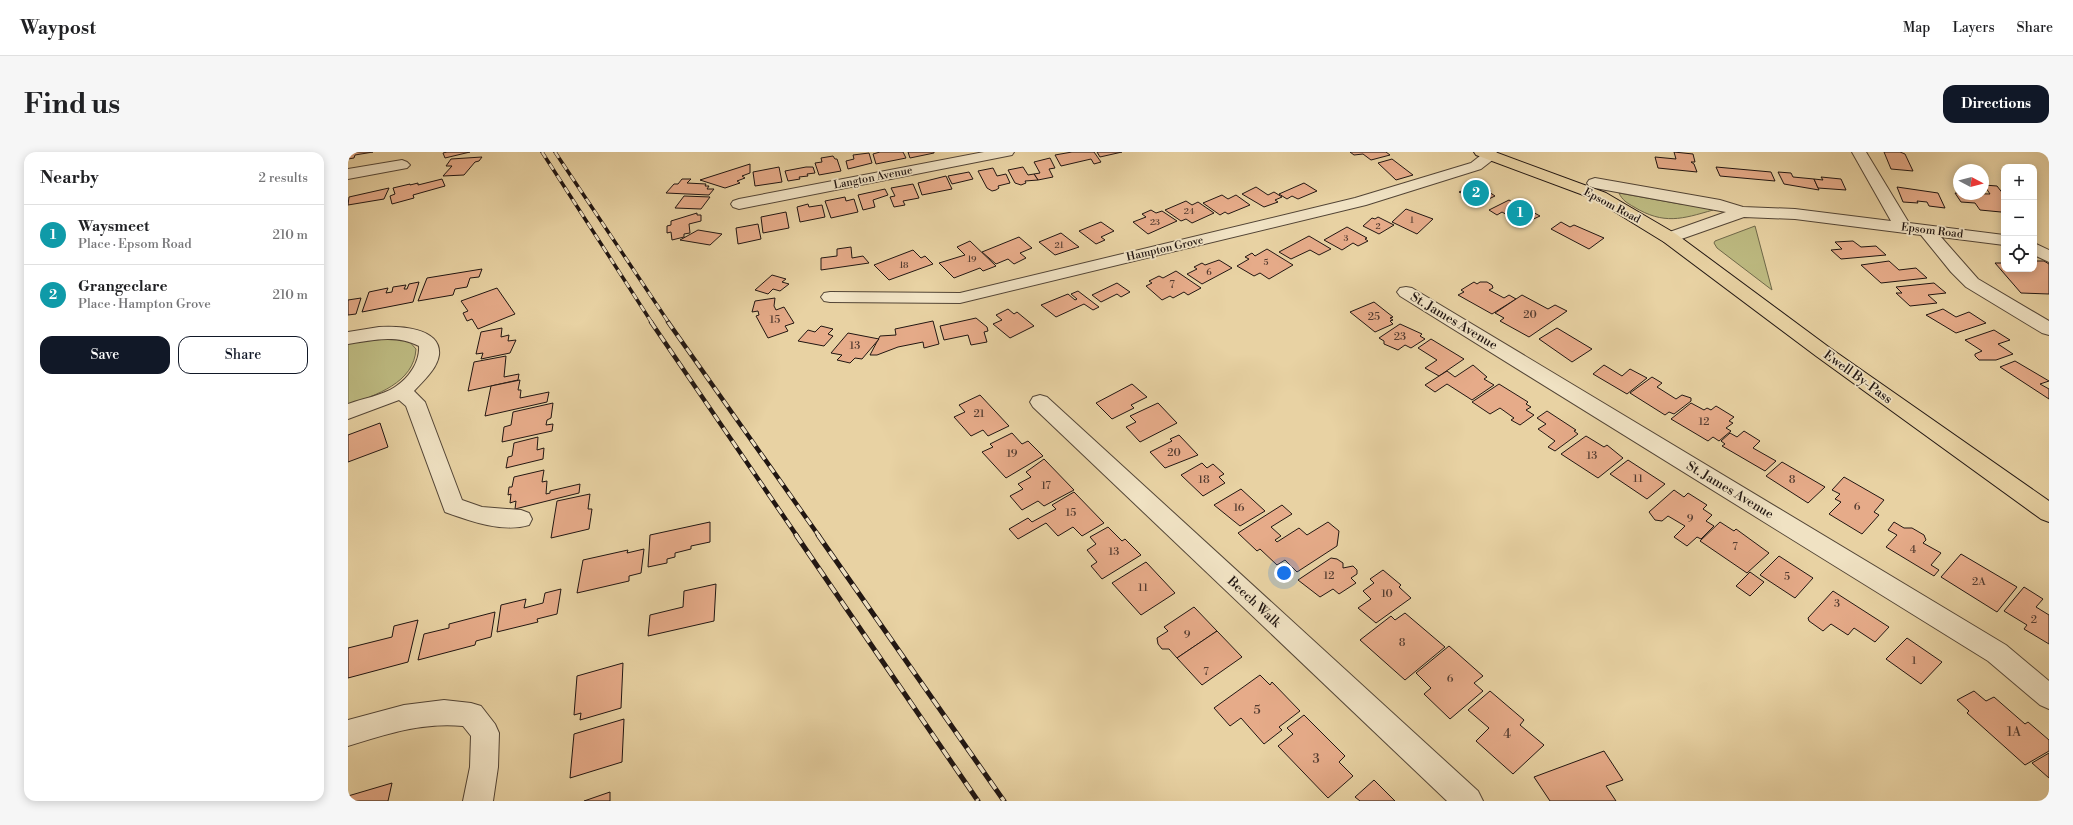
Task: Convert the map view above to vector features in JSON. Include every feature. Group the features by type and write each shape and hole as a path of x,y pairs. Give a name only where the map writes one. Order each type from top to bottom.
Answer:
{"highway":[{"name":"Epsom Road","path":"1486,154 1600,196 1670,238"},
{"name":"Ewell By-Pass","path":"1670,238 1824,352 2049,513"}],"street":[{"name":"Langton Avenue","path":"739,204 1007,152"},
{"path":"1859,152 1903,227"},
{"name":"Hampton Grove","path":"830,297 960,298 1360,202 1476,166 1486,154"},
{"path":"348,174 402,165"},
{"name":"Epsom Road","path":"1595,183 1720,205 1742,212"},
{"name":"Epsom Road","path":"1670,238 1742,212 1771,211 2001,240"},
{"path":"1926,230 1953,264 1972,283 2049,329"},
{"path":"2037,244 2049,246"},
{"path":"2037,250 2049,257"},
{"name":"St. James Avenue","path":"1406,292 1997,653 2049,697"},
{"path":"348,338 396,332 415,335 428,343 429,356 422,371 402,392 348,412"},
{"path":"402,392 415,402 453,506 481,516 521,519"},
{"name":"Beech Walk","path":"1040,402 1468,801"},
{"path":"348,733 404,717 444,712 471,715 485,733 484,767 478,801"}],"shaded area":[{"path":"1619,193 1680,204 1707,207 1713,210 1682,218 1664,218 1645,213 1634,207 1625,201"},
{"path":"1755,226 1772,290 1717,248 1714,243 1715,241"},
{"path":"392,338 408,340 416,349 414,361 408,371 392,386 370,397 348,405 348,343"}],"building":[{"path":"348,152 373,152 355,155 354,158 348,159"},
{"path":"470,152 445,158 443,153"},
{"path":"880,152 903,152 906,158 876,164 873,154"},
{"path":"908,152 934,152 934,153 910,158"},
{"path":"1072,152 1094,152 1101,162 1094,164 1091,159 1061,166 1055,155"},
{"path":"1097,152 1122,152 1100,157"},
{"path":"1350,152 1386,152 1390,155 1371,160 1363,154 1354,155"},
{"path":"1674,152 1693,154 1695,162 1691,162 1694,164 1697,172 1658,168 1655,157 1676,159"},
{"path":"1884,152 1900,152 1905,154 1913,171 1891,169"},
{"path":"869,153 872,163 848,169 846,161 854,159 853,155"},
{"path":"833,156 837,159 841,171 819,175 815,163 822,162 821,158"},
{"path":"482,157 479,161 475,162 464,175 443,176 452,166 446,166 451,159"},
{"path":"1050,158 1055,168 1049,169 1053,177 1038,180 1034,174 1040,173 1034,162"},
{"path":"1392,159 1413,175 1396,180 1378,163"},
{"path":"750,164 750,173 742,176 745,178 737,181 740,183 725,188 700,180"},
{"path":"779,167 782,182 755,186 753,172"},
{"path":"813,167 815,173 807,174 808,176 799,177 800,179 788,181 785,171"},
{"path":"1023,167 1028,175 1034,174 1038,180 1025,181 1026,183 1021,185 1015,183 1008,170"},
{"path":"1716,167 1771,172 1775,181 1720,176"},
{"path":"993,168 997,176 1006,174 1010,183 998,186 999,188 992,191 987,188 978,171"},
{"path":"969,172 973,179 952,184 948,176"},
{"path":"1778,172 1791,173 1793,177 1814,179 1819,190 1784,184"},
{"path":"946,176 952,189 922,195 918,183"},
{"path":"1821,177 1841,179 1846,190 1818,188 1814,179 1823,180"},
{"path":"442,179 445,186 413,195 414,198 392,204 390,196 395,194 393,188 418,183 418,185"},
{"path":"682,179 691,179 687,183 706,184 705,186 709,186 707,189 714,189 709,195 666,193 674,184 678,184"},
{"path":"1304,183 1317,191 1298,199 1292,196 1287,199 1279,194"},
{"path":"913,184 919,198 903,201 905,205 894,207 890,197 895,196 891,188"},
{"path":"1478,184 1491,191 1489,192 1495,196 1478,204 1469,199 1474,196 1459,192"},
{"path":"1989,185 1997,186 2001,191 2001,212 1980,210 1975,203 1961,202 1960,200 1989,200"},
{"path":"1256,187 1268,195 1274,192 1282,197 1275,200 1278,202 1264,207 1242,194"},
{"path":"1897,187 1938,193 1945,208 1929,206 1927,202 1903,202"},
{"path":"389,188 384,199 348,205 349,197"},
{"path":"885,189 888,195 873,200 875,207 863,210 858,195"},
{"path":"1222,195 1228,199 1236,195 1250,205 1228,214 1225,212 1220,215 1203,203"},
{"path":"684,196 710,197 701,209 675,208"},
{"path":"845,197 846,201 854,199 858,212 831,218 825,201"},
{"path":"1509,200 1527,211 1529,210 1540,216 1523,224 1502,212 1497,215 1489,210"},
{"path":"1186,201 1192,205 1198,202 1214,213 1192,223 1186,219 1181,221 1165,210"},
{"path":"808,204 809,207 822,205 825,217 800,222 797,207"},
{"path":"1406,209 1433,219 1417,234 1392,222"},
{"path":"1151,210 1156,213 1162,211 1177,221 1148,234 1133,222 1146,217 1142,214"},
{"path":"786,212 789,228 763,233 761,217"},
{"path":"697,213 697,215 701,215 701,221 689,224 690,233 684,234 684,237 672,240 671,232 667,233 667,226 671,225 671,221"},
{"path":"1378,217 1394,225 1379,234 1363,226 1372,218 1375,219"},
{"path":"1101,222 1114,231 1101,237 1105,240 1096,244 1079,231"},
{"path":"1561,222 1570,227 1574,225 1604,238 1589,249 1551,229"},
{"path":"758,224 761,239 738,244 736,228"},
{"path":"1347,227 1367,238 1365,239 1368,241 1358,246 1353,243 1342,250 1324,240"},
{"path":"698,230 722,234 710,245 680,240"},
{"path":"1061,233 1079,247 1055,255 1039,242"},
{"path":"1309,236 1331,249 1319,255 1310,250 1291,259 1279,252"},
{"path":"1019,237 1032,248 1020,253 1026,258 1014,264 1008,259 996,264 982,252"},
{"path":"970,241 996,266 983,271 980,268 954,278 939,263 965,255 957,247"},
{"path":"1853,241 1861,247 1876,246 1886,255 1841,259 1831,250 1842,249 1835,242"},
{"path":"851,247 852,258 863,256 869,263 821,270 821,258 837,256 837,249"},
{"path":"1267,249 1293,265 1269,279 1260,273 1254,276 1237,266 1249,259 1245,257 1252,253 1255,256"},
{"path":"913,250 921,258 925,256 933,264 889,280 874,265"},
{"path":"1219,260 1232,268 1202,284 1187,274 1197,269 1194,267 1202,263 1205,265"},
{"path":"1889,261 1899,270 1916,268 1927,278 1881,283 1861,265"},
{"path":"2037,261 2044,261 2049,264 2049,294 2021,293 2003,272 2037,272"},
{"path":"1995,263 2001,263 2001,270"},
{"path":"482,269 479,277 470,278 467,287 455,289 453,295 418,301 427,278"},
{"path":"1176,271 1201,288 1188,295 1184,292 1173,298 1170,296 1162,300 1146,286 1152,283 1149,281 1159,276 1163,278"},
{"path":"772,275 786,279 782,282 789,284 780,291 773,289 768,294 755,290"},
{"path":"419,282 413,302 362,312 369,292 388,288 386,293 392,292 393,287 406,285 404,289 407,289 409,284"},
{"path":"1474,282 1477,284 1480,282 1487,282 1492,285 1493,288 1489,290 1504,298 1509,295 1516,299 1492,314 1458,295 1464,292 1461,290"},
{"path":"1117,283 1130,292 1121,297 1117,294 1101,302 1092,295"},
{"path":"1934,283 1946,293 1928,295 1937,303 1910,306 1896,293 1902,293 1896,287"},
{"path":"497,288 515,314 478,329 472,319 467,321 463,313 468,311 461,301"},
{"path":"1078,291 1099,307 1093,310 1084,304 1056,317 1041,305 1068,294 1075,300 1077,299 1071,294"},
{"path":"1522,295 1548,309 1555,305 1567,311 1529,337 1500,321 1504,318 1495,313"},
{"path":"361,298 356,314 348,315 348,300"},
{"path":"775,298 774,306 776,310 784,307 794,323 785,326 788,331 768,338 756,316 759,315 758,311 752,312 755,301"},
{"path":"1374,302 1393,317 1390,318 1393,320 1390,321 1393,324 1375,332 1350,312"},
{"path":"1008,309 1014,314 1017,312 1034,326 1010,338 993,324 1002,320 996,315"},
{"path":"1943,309 1956,317 1969,312 1986,323 1956,333 1926,315"},
{"path":"976,318 987,327 988,331 984,332 987,342 971,345 968,335 944,340 940,326"},
{"path":"933,321 939,344 924,348 923,342 898,347 877,355 870,355 880,336 896,335 895,329"},
{"path":"1400,324 1422,334 1420,336 1425,339 1411,348 1405,345 1398,350 1384,344 1384,341 1379,338"},
{"path":"821,326 833,329 828,334 833,336 824,346 798,341 808,330 815,332"},
{"path":"502,328 501,337 509,335 508,341 516,340 510,353 481,359 483,353 476,354 481,332"},
{"path":"1557,328 1592,349 1572,362 1539,339"},
{"path":"1994,330 2010,340 1998,344 2013,354 1996,360 1979,360 1975,354 1982,351 1965,340"},
{"path":"848,333 879,339 862,359 855,358 850,363 837,360 842,355 831,353"},
{"path":"1431,339 1464,359 1439,376 1425,368 1437,360 1418,348"},
{"path":"506,356 504,377 519,374 518,380 468,391 474,362"},
{"path":"2015,361 2049,381 2040,384 2049,389 2049,399 2000,367"},
{"path":"1473,365 1487,377 1484,379 1494,385 1472,400 1447,384 1435,392 1425,385 1447,371 1455,377"},
{"path":"1604,365 1622,376 1630,369 1647,378 1627,394 1593,374"},
{"path":"1652,377 1662,383 1657,387 1676,399 1682,395 1691,398 1691,401 1674,414 1669,412 1665,415 1630,393"},
{"path":"520,380 518,390 521,390 520,398 549,392 547,402 485,416 491,386"},
{"path":"1132,384 1147,397 1131,405 1134,408 1112,419 1096,403"},
{"path":"1499,384 1528,402 1526,404 1531,407 1526,410 1534,415 1520,425 1511,420 1514,418 1500,408 1490,414 1472,402"},
{"path":"980,395 1009,426 988,436 983,430 971,436 954,417 965,412 959,405"},
{"path":"553,403 551,418 547,420 546,425 553,424 552,431 502,442 504,427 511,425 513,412"},
{"path":"1158,403 1177,423 1140,442 1126,427 1136,422 1130,416"},
{"path":"1691,403 1704,410 1707,408 1711,410 1716,406 1734,417 1729,421 1733,423 1726,428 1731,431 1719,441 1713,437 1708,441 1671,419"},
{"path":"1547,411 1576,430 1574,431 1578,434 1555,451 1548,447 1555,441 1538,429 1546,424 1537,418"},
{"path":"380,423 388,447 348,462 348,435"},
{"path":"1744,431 1760,441 1753,448 1776,461 1765,471 1722,446 1725,444 1721,441 1730,433 1737,437"},
{"path":"1012,433 1022,444 1028,441 1043,456 1006,478 982,452 993,447 990,444"},
{"path":"1179,435 1198,455 1165,468 1150,452 1172,441 1170,439"},
{"path":"1586,436 1604,447 1607,445 1623,458 1598,478 1561,454"},
{"path":"538,437 537,450 544,448 543,459 506,468 508,457 512,456 514,443"},
{"path":"1044,459 1074,490 1044,506 1038,501 1022,510 1010,496 1023,489 1018,484 1031,477 1026,472"},
{"path":"1628,460 1665,484 1647,499 1610,474"},
{"path":"1782,462 1825,487 1808,503 1766,476"},
{"path":"1202,463 1207,468 1213,464 1224,474 1219,477 1225,483 1203,496 1181,475"},
{"path":"544,470 542,482 547,481 546,494 550,493 550,491 580,484 579,493 515,509 516,501 510,503 511,494 508,495 509,487 512,487 514,477"},
{"path":"1844,477 1884,500 1874,512 1879,515 1862,534 1829,514 1841,502 1835,499 1840,494 1832,490"},
{"path":"1241,489 1265,511 1240,526 1214,505"},
{"path":"1674,490 1684,497 1688,493 1707,505 1703,509 1712,515 1706,521 1714,526 1701,539 1697,537 1687,546 1674,537 1685,526 1668,516 1662,521 1655,520 1649,512"},
{"path":"1074,492 1104,523 1082,536 1073,527 1058,536 1046,523 1018,539 1009,529 1028,518 1032,522 1056,509 1052,505"},
{"path":"590,494 588,509 592,509 589,529 551,538 557,501"},
{"path":"1282,505 1292,514 1271,527 1281,536 1275,540 1277,542 1299,528 1307,535 1328,522 1339,531 1337,546 1297,572 1285,560 1277,565 1260,549 1257,551 1238,533"},
{"path":"710,522 710,542 691,546 691,549 675,553 675,557 667,559 667,563 648,567 650,535"},
{"path":"1720,522 1734,531 1736,529 1769,553 1747,573 1700,541"},
{"path":"1894,522 1904,528 1912,528 1924,535 1926,540 1923,543 1941,553 1931,565 1939,570 1934,576 1886,547 1897,535 1888,530"},
{"path":"1108,527 1122,541 1125,539 1141,555 1102,579 1091,566 1097,562 1087,550 1096,544 1090,537"},
{"path":"644,549 641,573 629,576 629,581 577,593 583,560 628,550 627,553"},
{"path":"1961,554 2017,587 1997,612 1941,577"},
{"path":"1779,556 1813,578 1795,598 1760,575"},
{"path":"1331,558 1337,559 1343,563 1343,568 1353,566 1357,570 1357,574 1351,578 1356,583 1339,594 1333,589 1320,597 1298,580"},
{"path":"1146,562 1175,593 1141,615 1112,583"},
{"path":"1383,570 1401,585 1399,587 1411,598 1376,623 1358,608 1371,599 1363,591 1374,583 1370,579"},
{"path":"1750,572 1764,582 1750,596 1736,586"},
{"path":"716,584 714,621 648,636 650,615 683,607 684,591"},
{"path":"2024,587 2043,599 2036,607 2049,615 2049,644 2024,629 2027,625 2004,611"},
{"path":"561,589 557,614 537,619 538,622 497,632 501,605 526,599 524,608 543,603 545,593"},
{"path":"1833,591 1889,627 1875,642 1854,628 1848,635 1831,624 1823,631 1809,621 1808,618"},
{"path":"1194,607 1217,631 1177,658 1169,649 1162,649 1158,644 1157,638 1168,631 1164,627"},
{"path":"495,612 491,637 476,641 475,645 418,660 424,634 449,628 449,624"},
{"path":"1405,613 1445,647 1405,680 1360,640 1391,616 1395,620"},
{"path":"418,620 408,662 348,678 348,648 392,637 394,626"},
{"path":"1217,631 1242,657 1202,685 1177,658"},
{"path":"1907,638 1942,662 1921,684 1886,659"},
{"path":"1449,646 1483,676 1474,683 1483,691 1450,719 1424,694 1431,688 1416,673"},
{"path":"623,663 621,708 580,720 581,713 574,715 577,676"},
{"path":"1260,675 1270,685 1272,682 1300,711 1279,727 1282,730 1264,744 1241,718 1230,726 1214,708"},
{"path":"1490,691 1524,720 1520,725 1544,745 1513,774 1476,741 1489,728 1468,710"},
{"path":"1974,691 1986,701 1994,697 2025,724 2028,722 2049,740 2049,751 2025,765 1967,713 1969,711 1957,700"},
{"path":"1304,715 1345,756 1339,762 1353,776 1328,798 1278,746 1293,734 1287,728"},
{"path":"624,719 622,762 570,778 574,734"},
{"path":"1604,751 1623,780 1606,786 1616,801 1550,801 1534,777"},
{"path":"2049,753 2049,778 2032,763"},
{"path":"1374,780 1395,801 1360,801 1355,797"},
{"path":"392,783 388,801 348,801 348,796"},
{"path":"610,792 610,801 584,801"}],"railway":[{"path":"542,152 652,323"},
{"path":"555,152 669,323"},
{"path":"651,322 797,536"},
{"path":"668,322 819,536"},
{"path":"796,535 978,801"},
{"path":"818,535 1004,801"}],"place":[{"name":"Grangeclare","path":"1476,193"},
{"name":"Waysmeet","path":"1520,213"}]}
